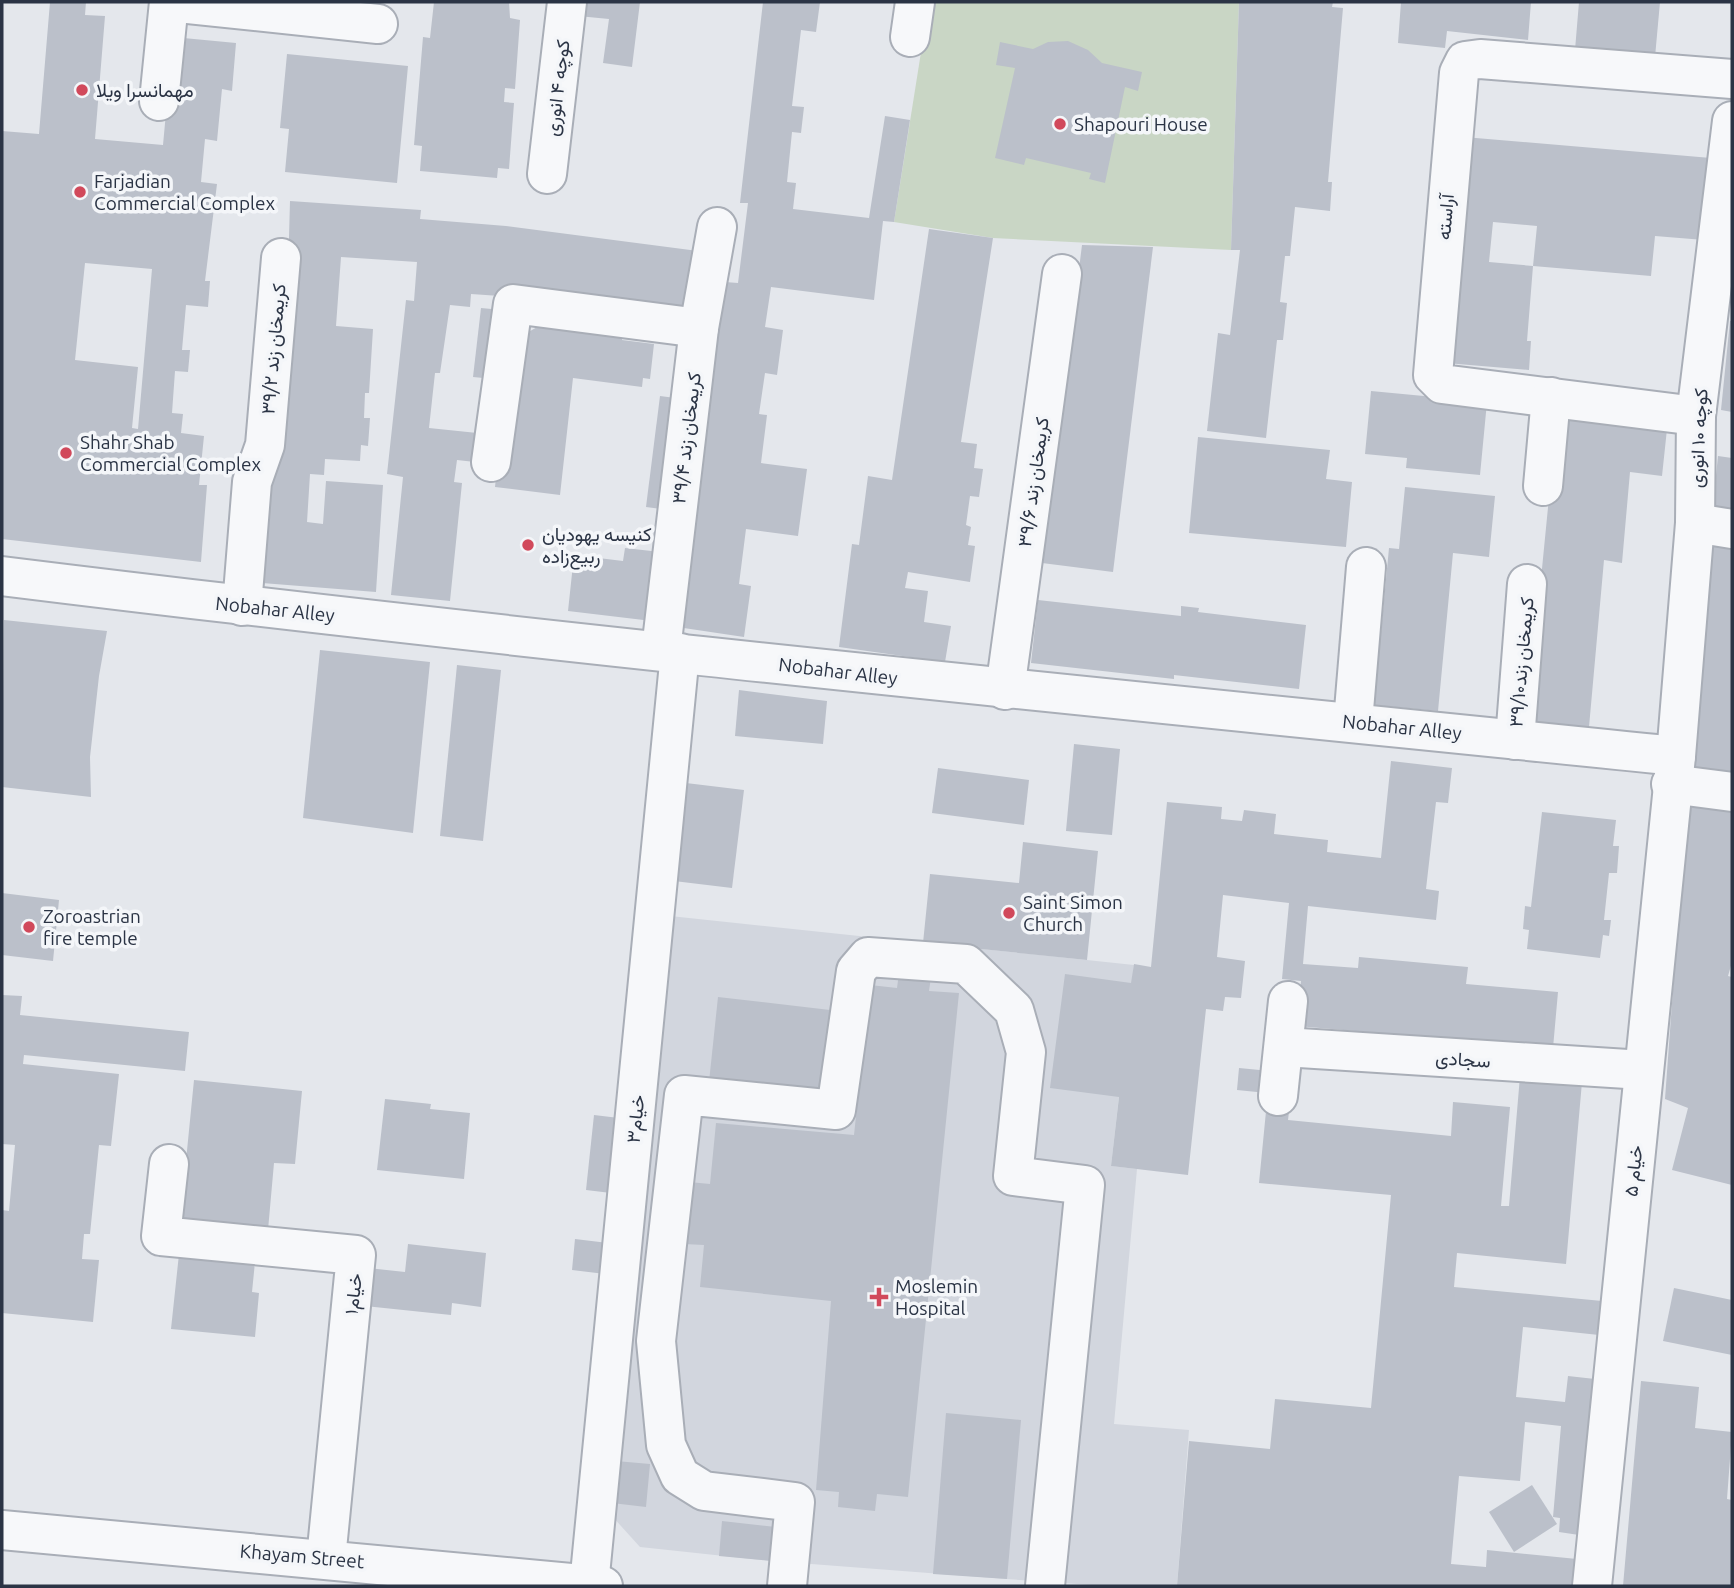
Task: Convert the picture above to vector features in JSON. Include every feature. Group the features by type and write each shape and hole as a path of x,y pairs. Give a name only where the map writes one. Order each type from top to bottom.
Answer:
{"street":[{"path":"159,101 169,2 377,24"},
{"name":"کوچه ۴ انوری","path":"547,174 567,2"},
{"name":"آراسته","path":"1696,416 1442,384 1433,375 1459,73 1465,61 1480,58 1732,79"},
{"name":"کوچه ۱۰ انوری","path":"1673,770 1695,523 1696,416 1732,121"},
{"name":"کریمخان زند ۳۹/۴","path":"671,651 699,328 717,227"},
{"name":"کریمخان زند ۳۹/۲","path":"242,606 252,482 265,445 281,258"},
{"name":"کریمخان زند ۳۹/۶","path":"1005,690 1062,274"},
{"path":"491,462 513,304 699,328"},
{"path":"1543,486 1551,397"},
{"path":"1695,523 1732,528"},
{"path":"1353,722 1366,567"},
{"name":"Nobahar Alley","path":"2,576 242,606 671,651 1005,690 1353,722 1515,740 1673,770 1732,792"},
{"name":"کریمخان زند۳۹/۱۰","path":"1515,740 1527,584"},
{"name":"خیام۳","path":"596,1586 671,651"},
{"name":"۵ خیام","path":"1592,1586 1673,770"},
{"path":"787,1586 795,1502 705,1491 680,1476 666,1445 656,1340 684,1095 836,1111 856,971 868,957 966,964 1014,1010 1026,1052 1013,1176 1085,1185 1045,1586"},
{"path":"1278,1096 1288,1001"},
{"name":"سجادی","path":"1284,1047 1643,1070"},
{"name":"۱خیام","path":"169,1164 162,1236 356,1255 317,1567"},
{"name":"Khayam Street","path":"2,1530 317,1567 596,1586"}],"shaded area":[{"name":"Moslemin Hospital","path":"670,916 1134,965 1111,1166 1137,1169 1114,1424 1189,1430 1177,1586 1106,1586 1007,1579 772,1561 640,1547 611,1515"}],"green space":[{"path":"929,2 1239,2 1231,250 993,238 894,222"}],"building":[{"path":"50,2 86,2 85,15 105,16 95,139 163,145 173,37 236,43 232,91 222,89 217,141 205,139 201,182 217,184 205,281 210,281 208,307 186,305 182,350 190,350 188,372 175,371 172,413 183,414 181,433 204,436 199,485 207,485 201,562 2,539 2,131 39,134","holes":["85,263 152,269 138,429 132,428 138,367 75,360"]},
{"path":"434,2 509,2 510,18 520,20 515,89 505,88 504,102 514,103 509,169 498,168 497,178 420,171 422,146 414,145 423,37 430,38"},
{"path":"580,2 640,2 632,67 603,63 609,19 578,16"},
{"path":"763,2 820,2 816,32 801,30 792,106 804,107 801,133 792,132 787,182 796,183 793,209 869,218 885,116 910,120 894,222 883,221 874,300 771,287 765,327 783,330 777,375 765,373 759,414 767,415 761,463 807,469 798,536 746,529 739,584 751,586 744,637 677,627 725,282 738,283 748,203 740,203"},
{"path":"1239,2 1333,2 1332,7 1343,8 1328,182 1332,182 1330,211 1295,207 1290,256 1285,256 1280,302 1287,303 1283,340 1277,340 1266,438 1207,431 1218,333 1230,335 1240,250 1231,250"},
{"path":"1401,2 1531,2 1528,40 1447,31 1445,48 1398,43"},
{"path":"1579,2 1660,2 1655,57 1575,50"},
{"name":"Shapouri House","path":"1068,41 1088,50 1102,63 1142,72 1138,91 1125,87 1105,183 1089,179 1091,173 1026,158 1024,165 995,158 1015,68 996,65 1000,42 1033,49 1048,42"},
{"path":"287,54 408,66 397,183 285,172 289,129 280,128"},
{"path":"1464,137 1711,158 1704,240 1655,236 1651,276 1533,266 1527,341 1531,341 1529,370 1446,363","holes":["1493,222 1537,226 1533,266 1489,262"]},
{"path":"290,201 421,210 420,219 506,226 698,251 691,315 500,290 500,296 471,294 470,307 450,305 440,373 435,373 429,428 487,434 484,463 457,460 454,482 462,483 450,601 391,595 403,477 387,474 406,300 414,301 417,262 341,257 336,326 373,329 369,393 365,393 364,418 370,418 368,446 361,445 360,461 325,459 324,475 310,474 307,522 323,524 326,481 383,485 376,592 262,583 274,455 283,456"},
{"path":"929,229 993,238 961,442 977,444 974,468 983,469 979,497 970,496 966,525 971,527 968,545 975,546 970,582 908,572 905,588 928,591 924,622 951,626 945,662 839,647 852,544 859,545 868,476 892,480"},
{"path":"1082,245 1153,247 1113,572 1042,563"},
{"path":"481,308 502,310 494,379 473,377"},
{"path":"1732,321 1732,412 1721,410"},
{"path":"539,326 622,336 622,340 654,344 650,379 643,378 642,387 573,378 560,495 495,487 501,430 525,334"},
{"path":"1371,391 1487,402 1480,475 1406,468 1407,458 1365,454"},
{"path":"660,396 683,399 669,510 646,507"},
{"path":"1557,416 1667,429 1662,476 1630,472 1622,563 1604,560 1589,727 1527,721"},
{"path":"1198,437 1330,450 1326,479 1352,482 1346,547 1189,533"},
{"path":"1718,456 1732,458 1732,518 1712,515"},
{"path":"1405,487 1495,496 1489,557 1453,553 1438,711 1374,705 1389,548 1399,549"},
{"path":"1712,538 1732,541 1732,785 1693,780 1698,731 1693,730"},
{"path":"625,548 660,552 652,621 568,611 574,555 623,561"},
{"path":"1038,600 1181,616 1181,606 1199,608 1198,612 1306,625 1299,689 1174,675 1174,679 1031,663"},
{"path":"4,620 107,631 90,757 91,797 2,787"},
{"path":"320,650 430,662 413,833 303,818"},
{"path":"457,665 501,670 483,841 440,836"},
{"path":"739,690 827,701 823,744 735,736"},
{"path":"1074,744 1120,749 1112,835 1066,831"},
{"path":"1391,761 1452,768 1448,803 1436,802 1426,889 1439,891 1436,920 1308,906 1303,964 1358,968 1359,957 1468,967 1466,984 1558,992 1553,1048 1297,1026 1301,981 1282,979 1289,903 1223,895 1217,957 1245,961 1241,998 1225,997 1223,1011 1206,1009 1188,1175 1111,1166 1119,1097 1050,1088 1065,974 1131,983 1134,964 1151,967 1167,802 1222,807 1221,819 1242,821 1244,810 1276,814 1274,834 1328,840 1327,852 1381,858"},
{"path":"938,768 1029,780 1024,825 932,813"},
{"path":"686,783 744,790 732,888 674,881"},
{"path":"1692,795 1732,801 1732,962 1728,976 1732,977 1732,1185 1672,1170 1688,1108 1665,1099 1683,853"},
{"path":"1542,812 1616,820 1613,846 1619,846 1617,873 1609,873 1604,920 1611,920 1609,936 1603,935 1600,958 1527,949 1529,930 1523,929 1525,906 1531,907"},
{"name":"Saint Simon Church","path":"1023,842 1098,851 1087,960 923,943 930,874 1019,883"},
{"name":"Zoroastrian fire temple","path":"2,893 59,900 53,961 2,955"},
{"path":"899,973 931,977 929,991 959,993 908,1497 877,1494 875,1511 838,1507 839,1492 816,1490 831,1301 700,1287 704,1245 684,1244 689,1182 710,1184 716,1123 854,1135 870,985 897,988"},
{"path":"2,995 22,996 20,1015 189,1032 185,1071 24,1055 23,1064 119,1074 111,1146 99,1145 90,1234 84,1234 82,1259 99,1260 93,1322 2,1313 2,1210 9,1211 15,1145 2,1144"},
{"path":"718,997 830,1010 820,1095 709,1082"},
{"path":"1239,1068 1270,1071 1267,1093 1237,1090"},
{"path":"1520,1076 1582,1082 1566,1264 1457,1253 1454,1287 1602,1301 1599,1335 1523,1327 1516,1397 1565,1402 1568,1376 1595,1379 1579,1535 1559,1532 1560,1518 1553,1517 1561,1426 1525,1422 1520,1481 1459,1476 1451,1564 1486,1567 1487,1550 1577,1559 1574,1586 1177,1586 1189,1441 1270,1449 1275,1399 1371,1408 1391,1195 1259,1183 1267,1101 1290,1104 1288,1120 1451,1136 1453,1102 1510,1107 1501,1206 1509,1206"},
{"path":"194,1080 302,1091 295,1164 274,1163 268,1230 180,1221"},
{"path":"385,1099 431,1104 430,1109 470,1113 464,1179 377,1170"},
{"path":"594,1115 619,1118 611,1193 586,1190"},
{"path":"575,1239 608,1243 605,1274 572,1270"},
{"path":"408,1244 486,1253 481,1307 452,1303 451,1315 365,1306 368,1268 405,1272"},
{"path":"179,1254 255,1262 252,1292 259,1293 255,1337 171,1329"},
{"path":"1674,1288 1732,1300 1732,1355 1663,1341"},
{"path":"1641,1381 1699,1387 1695,1428 1732,1432 1727,1499 1732,1500 1732,1586 1623,1586"},
{"path":"946,1413 1021,1420 1007,1579 933,1574"},
{"path":"616,1461 650,1464 646,1507 612,1503"},
{"path":"1532,1485 1557,1524 1514,1552 1489,1512"},
{"path":"722,1521 776,1527 772,1561 719,1556"}],"place":[{"name":"مهمانسرا ویلا","path":"82,90"},
{"name":"Shapouri House","path":"1060,124"},
{"name":"Farjadian Commercial Complex","path":"80,192"},
{"name":"Shahr Shab Commercial Complex","path":"66,453"},
{"name":"کنیسه یهودیان ربیع‌زاده","path":"528,545"},
{"name":"Saint Simon Church","path":"1009,913"},
{"name":"Zoroastrian fire temple","path":"29,927"},
{"name":"Moslemin Hospital","path":"879,1297"}]}
